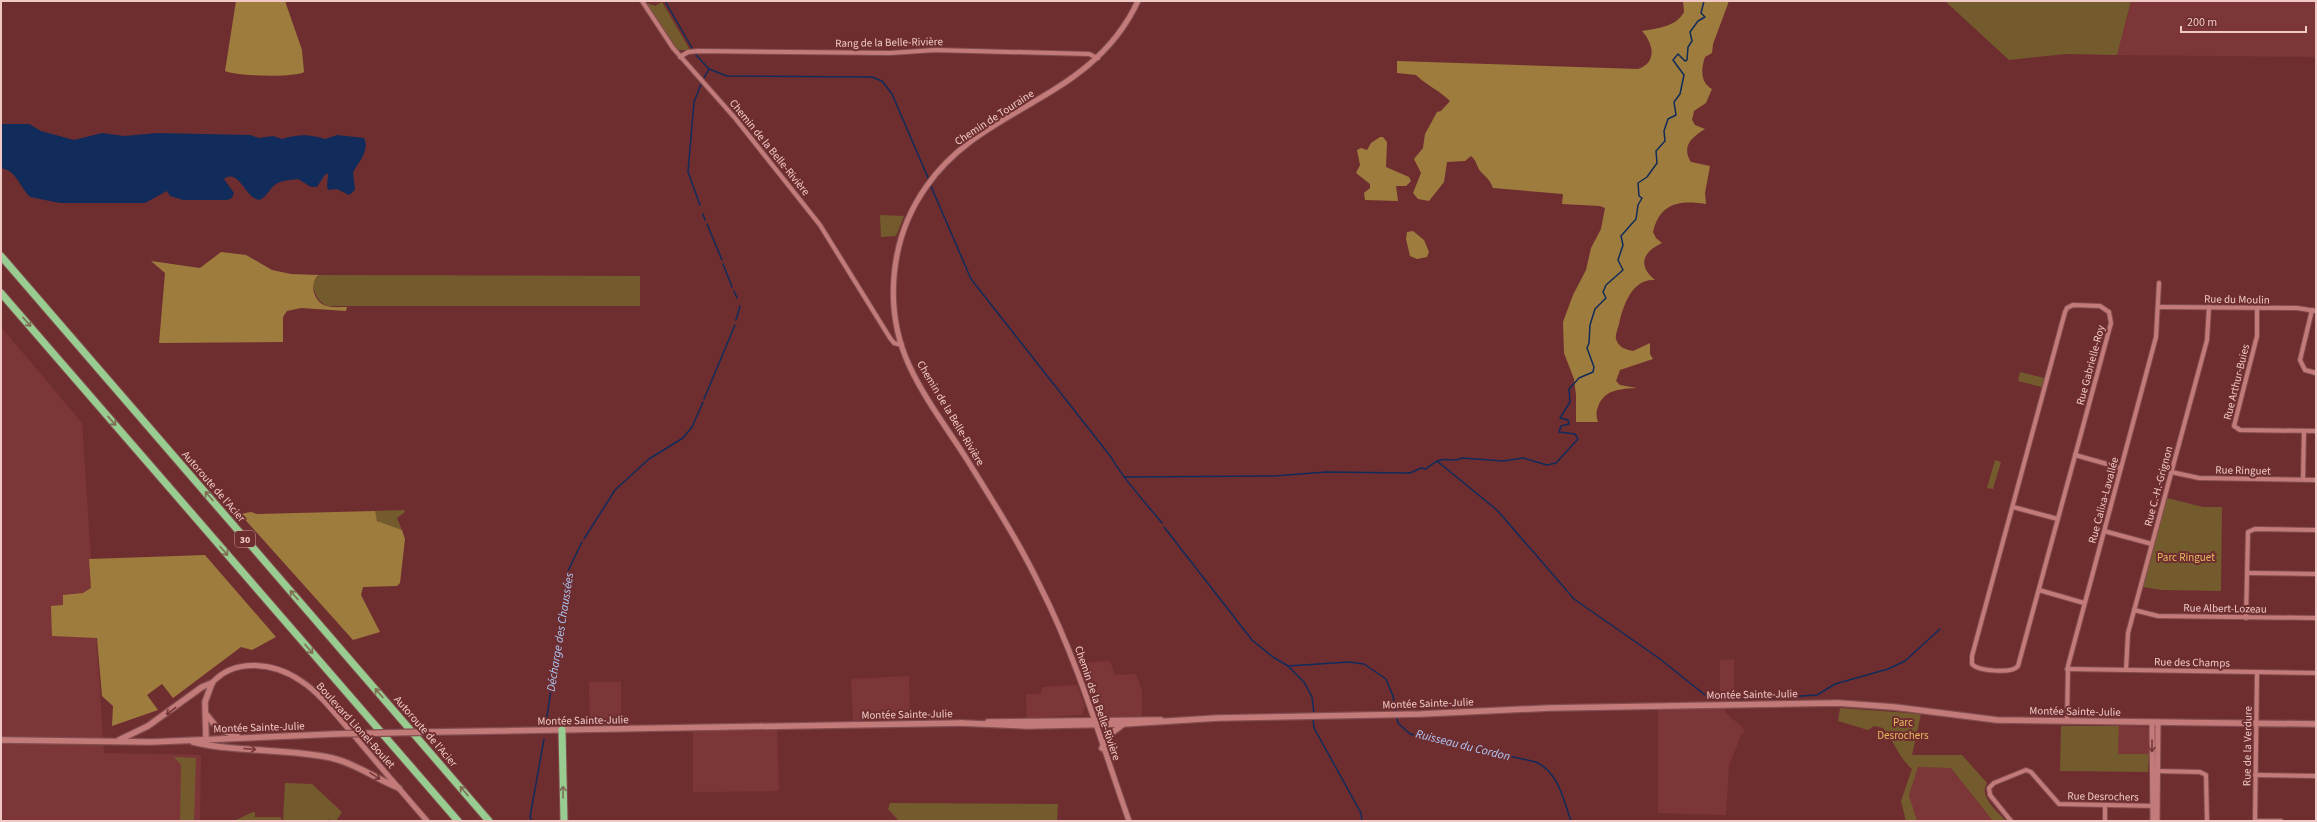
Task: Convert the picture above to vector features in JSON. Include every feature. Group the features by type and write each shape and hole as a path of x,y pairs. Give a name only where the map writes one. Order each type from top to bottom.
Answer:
{"highway":[{"name":"Autoroute de l'Acier","path":"1,256 489,821"},
{"name":"30","path":"1,293 458,821"},
{"path":"562,730 564,821"}],"main road":[{"path":"1,740 115,741 206,739 206,696 212,683"},
{"path":"115,741 148,726 202,687 212,683"},
{"name":"Montée Sainte-Julie","path":"1095,722 1122,724 1600,706 1838,703 1894,707 1991,719 2316,724"},
{"path":"206,714 218,729 239,737"},
{"name":"Montée Sainte-Julie","path":"206,739 431,732 961,723 1188,721"},
{"path":"1102,748 1111,732 1122,724"},
{"path":"187,740 211,746 327,757 357,766 399,788"}],"street":[{"name":"Chemin de la Belle-Rivière","path":"642,1 680,57 735,118 783,177 829,238 892,341 902,345 917,381 993,502 1034,573 1062,632 1129,821"},
{"name":"Chemin de Touraine","path":"902,345 894,303 896,259 906,223 926,186 948,160 973,140 1073,79 1098,58 1122,28 1138,1"},
{"name":"Rang de la Belle-Rivière","path":"680,57 688,52 698,51 890,53 935,50 1089,54 1098,58"},
{"name":"Rue Calixa-Lavallée","path":"2068,721 2067,669 2156,338 2159,283"},
{"name":"Rue Gabrielle-Roy","path":"2072,306 2100,306 2108,312 2111,323 2039,590 2016,668 2007,671 1974,666 1971,659 2013,507 2065,311 2072,306"},
{"name":"Rue du Moulin","path":"2158,307 2314,310"},
{"name":"Rue C.-H.-Grignon","path":"2126,670 2127,639 2208,337 2209,307"},
{"name":"Rue Arthur-Buies","path":"2257,308 2257,336 2234,426 2240,430 2316,431"},
{"path":"2314,310 2300,360 2305,370 2316,373"},
{"path":"2303,480 2304,431"},
{"path":"2075,455 2121,468"},
{"name":"Rue Ringuet","path":"2171,472 2199,478 2316,480"},
{"path":"2013,507 2058,519"},
{"path":"2246,618 2247,535 2249,531 2255,529 2316,530"},
{"path":"2104,531 2152,544"},
{"path":"2247,573 2316,574"},
{"path":"2039,590 2084,603"},
{"name":"Rue Albert-Lozeau","path":"2134,610 2158,616 2316,618"},
{"name":"Boulevard Lionel-Boulet","path":"212,683 230,671 249,666 270,667 296,677 321,697 428,821"},
{"name":"Rue des Champs","path":"2067,669 2316,673"},
{"name":"Rue de la Verdure","path":"2255,821 2257,672"},
{"path":"2155,722 2155,806 2157,821"},
{"name":"Rue Desrochers","path":"2011,821 1990,795 1989,788 1994,783 2024,770 2031,772 2059,804 2155,806"},
{"path":"2155,771 2200,772 2206,776 2207,821"},
{"path":"2255,775 2316,776"},
{"path":"2105,805 2105,821"},
{"path":"2153,821 2155,806"},
{"path":"2255,821 2281,821"}],"shaded area":[{"path":"236,1 285,1 302,50 304,72 289,75 264,76 231,73 225,71"},
{"path":"1683,1 1729,1 1713,44 1712,53 1705,57 1702,71 1705,83 1712,89 1706,103 1694,111 1692,120 1695,125 1705,129 1689,142 1687,151 1691,162 1710,166 1705,193 1706,204 1679,203 1666,209 1660,215 1653,232 1656,238 1662,243 1650,250 1644,264 1649,274 1655,280 1647,281 1635,288 1630,294 1623,309 1616,334 1617,342 1623,348 1633,351 1650,343 1650,354 1653,359 1620,370 1616,381 1620,385 1637,388 1614,391 1604,397 1597,411 1598,422 1576,422 1576,395 1574,379 1564,353 1563,322 1573,295 1586,270 1591,248 1601,229 1605,208 1600,206 1562,204 1563,194 1493,188 1479,170 1475,160 1471,156 1465,161 1447,162 1444,182 1429,201 1418,199 1413,193 1421,173 1414,159 1423,148 1425,134 1437,112 1441,111 1450,101 1416,75 1397,73 1397,61 1638,69 1648,62 1652,53 1649,42 1642,31 1660,28 1676,21 1684,12"},
{"path":"2131,1 2316,1 2316,57 2117,55"},
{"path":"1380,137 1383,137 1387,142 1386,167 1409,177 1411,181 1406,186 1396,186 1398,201 1365,200 1364,193 1370,188 1370,184 1356,173 1360,165 1357,150 1361,148 1367,150 1371,143"},
{"path":"1413,231 1424,240 1429,252 1427,257 1417,259 1410,256 1406,239 1407,232"},
{"path":"221,252 246,255 272,270 291,274 319,275 313,286 315,295 320,303 326,306 347,307 346,311 301,308 287,311 283,317 283,342 159,343 165,273 151,261 200,268"},
{"path":"1,327 82,423 104,753 201,755 200,821 1,821"},
{"path":"375,511 377,521 402,530 405,539 400,583 397,586 363,587 361,595 380,632 353,640 240,514 251,512 257,514"},
{"path":"205,555 276,637 252,650 241,647 173,698 162,684 147,695 158,710 112,726 113,706 102,696 97,638 52,636 51,606 63,605 63,595 83,593 91,588 89,559"},
{"path":"1734,659 1734,701 1720,701 1720,660"},
{"path":"1110,661 1115,675 1136,674 1142,691 1142,716 1106,716 1097,712 1078,663"},
{"path":"909,676 910,720 853,721 851,679"},
{"path":"589,682 621,682 621,725 590,726"},
{"path":"1077,685 1085,707 1082,715 1027,718 1026,694 1041,694 1042,687"},
{"path":"1725,708 1725,712 1745,730 1741,735 1729,766 1726,815 1658,813 1658,709"},
{"path":"2119,726 2147,727 2149,731 2149,754 2118,754"},
{"path":"777,730 779,791 693,792 693,731"},
{"path":"1918,767 1951,768 1993,821 1917,821 1909,795"}],"green space":[{"path":"1945,1 2131,1 2117,55 2066,54 2009,60"},
{"path":"662,2 690,50 677,50 646,3 655,6"},
{"path":"880,215 904,216 896,236 881,237"},
{"path":"319,275 640,276 640,306 328,306 321,302 314,289 313,282"},
{"path":"2020,372 2044,378 2042,387 2018,381"},
{"path":"1995,460 2001,462 1993,489 1987,488"},
{"name":"Parc Ringuet","path":"2167,498 2203,507 2222,507 2221,591 2162,590 2143,587"},
{"path":"404,510 405,512 397,518 402,530 380,523 375,516 375,511"},
{"name":"Parc Desrochers","path":"1840,708 1921,714 1912,755 1962,755 1987,783 1985,793 1987,798 2006,821 1993,821 1951,768 1918,767 1909,795 1917,821 1906,821 1901,801 1912,769 1907,765 1883,728 1874,726 1868,730 1838,721"},
{"path":"2061,726 2119,726 2118,754 2149,754 2148,772 2060,771"},
{"path":"174,757 196,758 194,821 180,821 181,765"},
{"path":"285,783 312,784 342,812 336,821 331,821 330,819 325,821 283,821"},
{"path":"890,803 1058,804 1057,821 899,821 888,809"},
{"path":"255,812 255,817 281,817 281,821 234,821"}],"water":[{"path":"1,124 29,124 41,131 74,140 102,133 124,136 157,133 250,135 259,138 273,136 282,139 303,135 325,139 337,135 364,138 366,147 363,156 353,172 355,190 349,195 337,189 329,190 327,188 328,173 324,176 317,187 311,187 298,179 287,180 278,183 259,200 254,198 238,180 234,177 229,177 224,179 234,193 232,198 227,200 183,200 170,196 167,191 145,203 60,203 30,197 11,172 1,168"}],"waterway":[{"path":"665,1 692,48"},
{"path":"1124,477 1274,476 1326,472 1410,473 1421,468 1426,469 1443,459 1458,460 1462,458 1503,461 1523,458 1547,465 1556,463 1578,439 1575,434 1559,432 1561,426 1569,424 1568,420 1560,418 1570,402 1569,389 1579,378 1593,372 1594,367 1587,348 1589,343 1590,325 1595,309 1606,298 1603,292 1606,285 1623,270 1618,260 1623,245 1621,236 1636,219 1638,205 1642,198 1639,196 1638,183 1647,177 1657,163 1656,151 1665,141 1664,131 1668,119 1676,115 1674,102 1680,94 1684,75 1673,60 1678,54 1685,61 1687,60 1688,47 1692,41 1690,32 1698,21 1705,17 1701,13 1704,1"},
{"path":"696,55 709,69 727,76 872,77 882,81 892,94 929,180"},
{"name":"Décharge des Chaussées","path":"704,78 709,69"},
{"name":"Décharge des Chaussées","path":"700,205 688,172 694,102 701,84"},
{"path":"930,184 971,279 1111,457 1128,482 1162,523"},
{"name":"Décharge des Chaussées","path":"703,214 705,220"},
{"name":"Décharge des Chaussées","path":"707,224 722,260"},
{"name":"Décharge des Chaussées","path":"723,264 732,287"},
{"name":"Décharge des Chaussées","path":"734,291 737,298"},
{"name":"Décharge des Chaussées","path":"736,320 740,306"},
{"name":"Décharge des Chaussées","path":"704,399 735,325"},
{"name":"Décharge des Chaussées","path":"584,539 615,490 649,459 683,438 692,427 703,402"},
{"path":"1437,461 1497,510 1574,599 1660,659 1710,699 1714,699"},
{"path":"1164,527 1252,640 1273,657 1288,666 1304,682 1312,697 1314,714"},
{"name":"Décharge des Chaussées","path":"546,724 568,571 582,542"},
{"path":"1754,699 1817,695 1835,684 1888,669 1905,661 1940,629"},
{"name":"Ruisseau du Cordon","path":"1288,666 1349,662 1364,664 1386,679 1393,696 1398,723 1410,734 1536,762 1544,767 1555,780 1571,821"},
{"path":"1718,699 1723,699"},
{"path":"1730,699 1748,699"},
{"path":"1313,718 1314,728 1361,813 1362,821"},
{"name":"Décharge des Chaussées","path":"532,821 530,817 544,739"}]}
